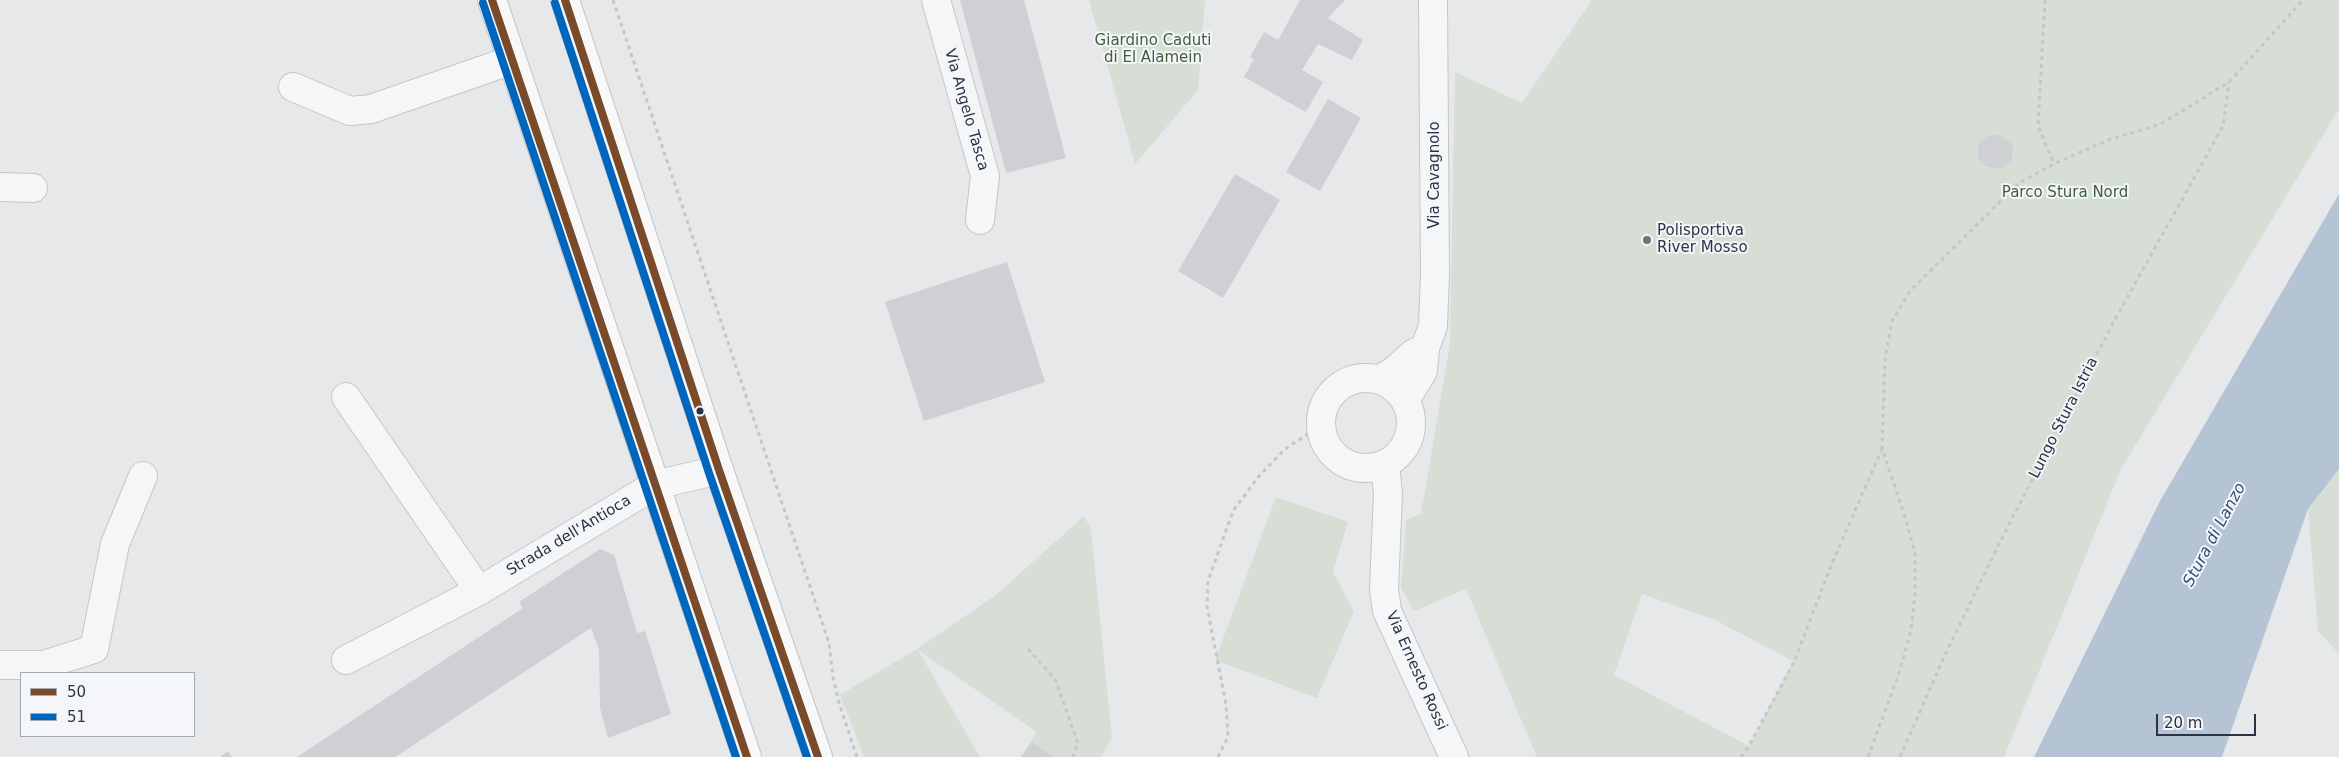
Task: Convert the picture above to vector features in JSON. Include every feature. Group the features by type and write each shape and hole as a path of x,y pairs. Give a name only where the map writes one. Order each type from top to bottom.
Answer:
{"main road":[{"path":"492,0 747,757"},
{"path":"565,0 719,470 818,757"}],"street":[{"name":"Via Angelo Tasca","path":"936,0 985,176 980,220"},
{"name":"Via Cavagnolo","path":"1405,400 1423,371 1425,348 1433,326 1435,274 1433,0"},
{"path":"293,87 350,111 364,110 512,60"},
{"path":"0,187 33,188"},
{"path":"1379,380 1395,370 1414,353 1425,348"},
{"path":"1365,378 1379,380 1398,391 1405,400 1410,414 1410,429 1406,443 1397,455 1386,464 1371,468 1357,467 1343,462 1331,453 1324,440 1320,426 1322,411 1328,398 1338,387 1350,380 1365,378"},
{"path":"346,397 479,591"},
{"name":"Via Ernesto Rossi","path":"1386,464 1388,494 1384,589 1388,611 1454,757"},
{"name":"Strada dell'Antioca","path":"346,660 479,591 655,485 719,470"},
{"path":"0,665 43,665 94,649 116,544 143,476"}],"path":[{"path":"613,0 829,643 833,678 839,703 857,757"},
{"path":"2045,0 2038,126 2054,164"},
{"path":"1868,757 1898,676 1911,630 1915,593 1915,554 1882,448 1885,358 1892,321 1910,291 2019,183 2054,164 2108,140 2161,124 2229,82 2303,0"},
{"name":"Lungo Stura Istria","path":"1900,757 1944,657 2067,412 2112,325 2223,126 2229,82"},
{"path":"1218,757 1228,737 1226,704 1207,607 1208,581 1233,511 1259,476 1285,449 1320,426"},
{"path":"1741,757 1749,746 1794,662 1831,566 1882,448"},
{"path":"1028,649 1055,679 1078,742 1073,757"}],"green space":[{"name":"Giardino Caduti di El Alamein","path":"1089,0 1205,0 1198,90 1135,164"},
{"name":"Parco Stura Nord","path":"1592,0 2339,0 2339,109 2121,469 2004,757 1537,757 1466,589 1414,611 1401,588 1406,520 1421,514 1450,343 1455,72 1522,103","holes":["1642,594 1715,620 1793,661 1749,746 1614,675"]},
{"path":"2339,469 2339,654 2318,631 2308,509"},
{"path":"1276,497 1348,522 1333,572 1354,611 1317,698 1215,660"},
{"path":"1084,516 1091,529 1112,738 1101,757 1021,757 1037,732 918,650 980,757 864,757 840,695 917,649 996,595"}],"water":[{"name":"Stura di Lanzo","path":"2339,194 2339,469 2308,509 2222,757 2034,757 2160,501"}],"building":[{"path":"960,0 1024,0 1066,158 1006,173"},
{"path":"1300,0 1345,0 1328,18 1363,40 1352,60 1318,44 1302,70 1323,82 1306,112 1244,77 1254,59 1250,57 1264,32 1278,40"},
{"path":"1328,99 1361,118 1320,191 1286,172"},
{"path":"2000,135 2013,145 2012,159 2003,168 1987,167 1978,159 1978,145 1987,136"},
{"path":"1235,174 1280,200 1223,298 1178,271"},
{"path":"1007,262 1045,382 924,421 885,302"},
{"path":"600,549 614,555 637,633 645,631 671,714 608,738 600,708 599,649 591,628 395,757 297,757 523,608 519,602"},
{"path":"1032,742 1053,757 1021,757"},
{"path":"228,751 232,757 220,757"}],"transit line":[{"name":"50","path":"492,0 747,757"},
{"name":"50","path":"565,0 719,470 818,757"},
{"name":"51","path":"483,3 736,757"},
{"name":"51","path":"555,3 709,473 807,757"}],"place":[{"name":"Polisportiva River Mosso","path":"1647,240"}]}
